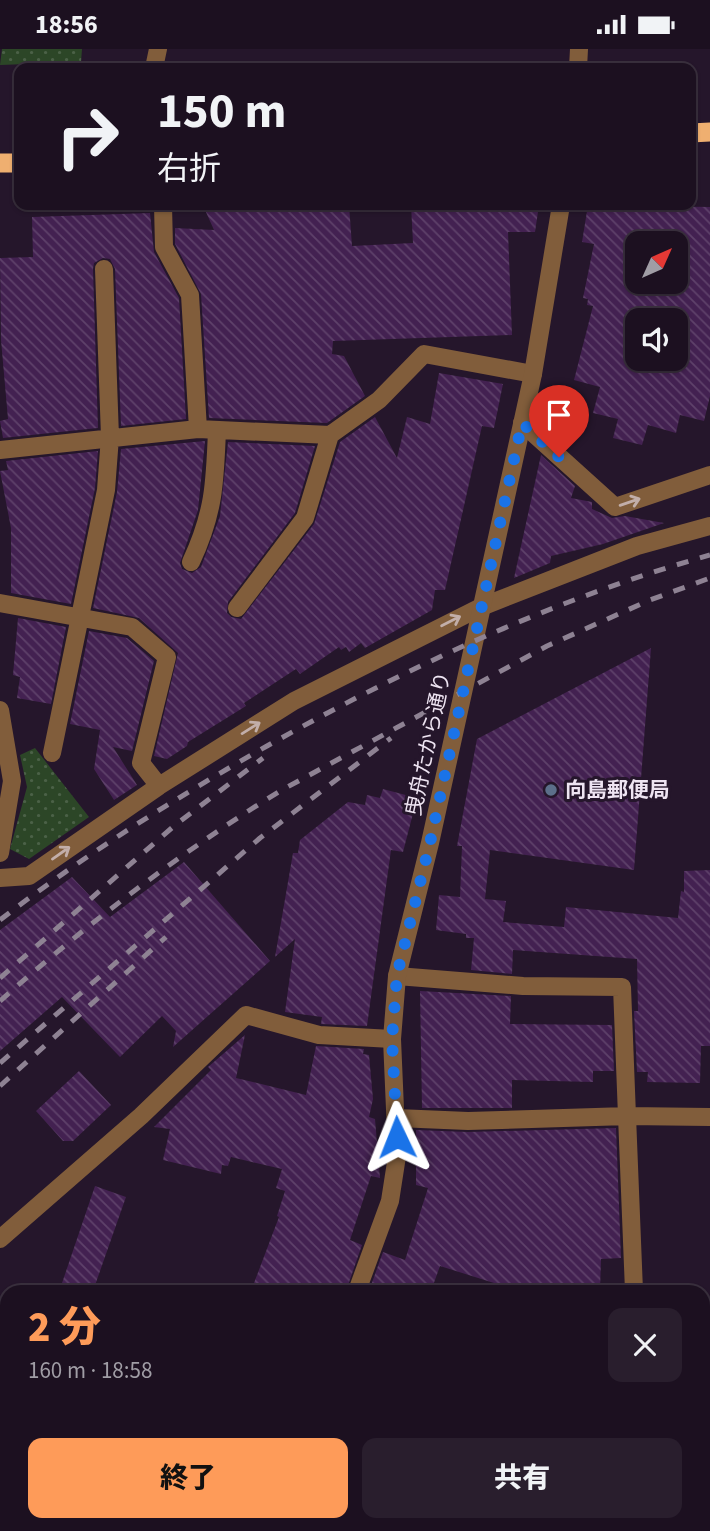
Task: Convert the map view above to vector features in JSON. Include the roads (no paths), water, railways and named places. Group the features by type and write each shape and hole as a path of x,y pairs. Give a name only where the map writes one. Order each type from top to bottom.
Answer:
{"street":[{"path":"163,210 164,247 190,295 198,429"},
{"name":"曳舟たから通り","path":"359,1285 390,1201 397,1156 392,1039 397,975 430,843 533,374 560,210"},
{"path":"52,753 106,490 110,437 104,269"},
{"path":"237,608 305,518 330,435 379,400 424,354 533,374"},
{"path":"522,423 615,507 710,475"},
{"path":"0,450 198,429 330,435"},
{"path":"191,562 208,525 215,485 217,430"},
{"path":"0,878 29,876 159,786 294,701 481,607 637,546 710,526"},
{"path":"0,603 132,628 167,657 141,763 159,786"},
{"path":"0,710 12,781 0,853"},
{"path":"397,975 523,986 622,986 634,1285"},
{"path":"0,1239 141,1116 246,1015 319,1035 392,1039"},
{"path":"397,1118 468,1121 627,1116 710,1117"}],"railway":[{"path":"0,920 97,850 164,807 267,746 374,689 538,614 595,592 710,555"},
{"path":"0,1001 136,890 280,791 547,646 650,600 710,578"},
{"path":"0,1063 260,838 391,738"},
{"path":"0,978 174,826 263,758"},
{"path":"0,1086 166,937"}],"place":[{"name":"向島郵便局","path":"551,790"}]}
